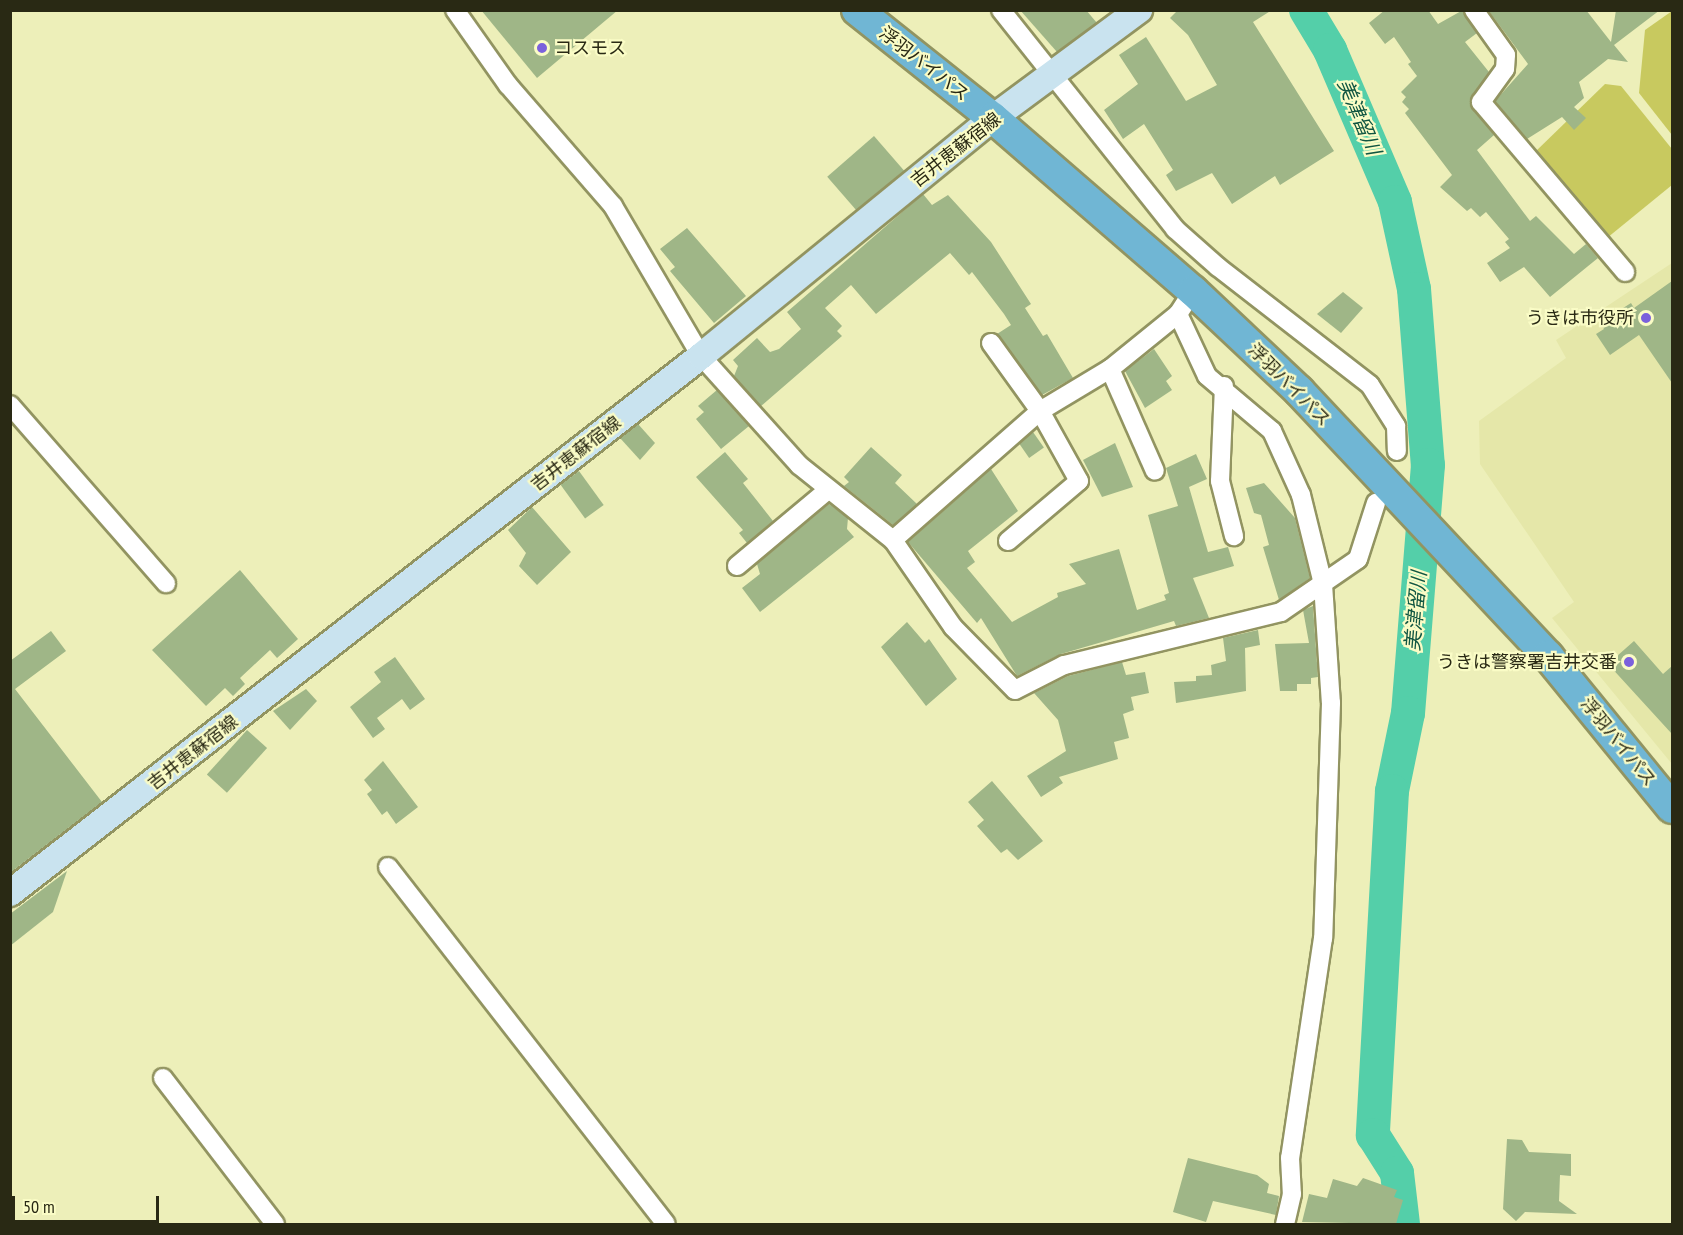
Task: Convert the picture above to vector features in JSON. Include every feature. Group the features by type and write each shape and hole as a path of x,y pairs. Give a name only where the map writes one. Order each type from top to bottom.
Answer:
{"highway":[{"name":"浮羽バイパス","path":"857,10 993,118 1185,303 1299,391 1385,498 1455,554 1548,656 1672,808"}],"main road":[{"name":"吉井恵蘇宿線","path":"10,893 701,356 993,118 1055,76 1139,10"}],"street":[{"path":"455,10 508,84 613,206 701,356 799,465 893,540 953,627 1015,690 1064,665 1281,612 1358,559 1385,498"},
{"path":"1000,10 1175,229 1370,385 1395,426 1397,451"},
{"path":"1474,10 1506,55 1505,69 1480,102 1625,272"},
{"path":"893,540 1040,411 1110,369 1185,303 1207,376 1224,387 1272,431 1301,495 1323,584 1331,703 1323,938 1290,1158 1292,1194 1285,1224"},
{"path":"991,343 1040,411 1079,481 1008,541"},
{"path":"1110,369 1155,471"},
{"path":"1224,387 1220,481 1234,536"},
{"path":"10,405 166,583"},
{"path":"736,566 828,490"},
{"path":"388,867 666,1224"},
{"path":"163,1078 275,1224"}],"shaded area":[{"path":"1672,11 1672,135 1639,93 1645,30"},
{"path":"1605,84 1621,86 1672,149 1672,185 1607,238 1534,153"},
{"path":"1672,263 1672,764 1552,618 1574,602 1480,464 1479,421 1566,358 1556,340"}],"building":[{"name":"コスモス","path":"481,10 618,10 537,78"},
{"path":"1020,10 1086,10 1097,23 1057,52"},
{"path":"1178,10 1272,10 1253,22 1334,151 1280,185 1275,176 1232,204 1212,173 1176,191 1166,175 1173,170 1144,124 1123,139 1104,110 1138,84 1119,55 1146,37 1186,101 1217,85 1188,35 1170,18"},
{"path":"1385,10 1428,10 1438,24 1463,10 1477,33 1465,42 1489,72 1470,104 1494,135 1477,150 1530,221 1536,216 1574,254 1586,244 1598,258 1550,297 1524,267 1500,282 1487,263 1510,248 1505,242 1509,239 1486,212 1480,217 1471,208 1467,211 1440,187 1452,175 1405,113 1409,109 1402,102 1406,97 1401,92 1417,76 1408,64 1411,62 1394,37 1385,44 1369,23"},
{"path":"1488,10 1586,10 1611,42 1616,10 1660,10 1614,45 1628,62 1608,59 1579,82 1584,98 1574,107 1586,118 1574,130 1562,117 1527,139 1495,101 1528,64"},
{"path":"874,136 904,171 857,211 827,177"},
{"path":"923,194 932,205 948,195 991,242 1031,304 1025,308 1043,336 1047,334 1073,378 1042,395 997,334 1011,325 1004,314 972,272 969,275 950,253 876,314 851,285 825,308 842,326 837,331 842,336 761,406 734,376 738,366 733,360 757,338 770,352 779,349 801,329 787,312"},
{"path":"687,228 746,296 714,323 670,271 675,267 660,249"},
{"name":"うきは市役所","path":"1672,281 1672,383 1639,335 1610,355 1596,334 1604,329 1600,323 1631,303 1634,308"},
{"path":"1343,292 1363,308 1341,333 1317,314"},
{"path":"1154,349 1172,376 1166,381 1172,390 1145,408 1125,371"},
{"path":"717,390 749,426 721,449 696,419 704,412 698,406"},
{"path":"638,424 655,443 640,460 620,438"},
{"path":"1033,432 1044,448 1029,458 1018,442"},
{"path":"1115,443 1133,487 1102,497 1083,460"},
{"path":"871,447 902,475 895,483 917,504 893,525 844,486 849,482 844,477"},
{"path":"725,452 748,479 743,483 773,521 747,543 739,533 743,530 696,477"},
{"path":"1196,454 1207,479 1189,487 1208,552 1228,547 1234,566 1193,578 1209,618 1176,626 1174,621 1061,654 1017,676 981,618 977,623 908,542 991,469 1018,511 968,551 975,562 967,568 1012,622 1058,597 1057,593 1086,584 1069,564 1119,549 1137,610 1166,600 1164,595 1169,593 1148,515 1178,506 1166,468"},
{"path":"579,471 604,505 585,518 560,485"},
{"path":"1264,483 1295,518 1310,578 1279,600 1263,547 1269,545 1261,515 1254,513 1246,488"},
{"path":"829,504 848,518 847,529 854,537 760,612 742,588 760,574 757,564"},
{"path":"532,507 571,552 537,585 519,566 526,553 508,530"},
{"path":"240,570 298,639 277,658 270,650 240,678 245,684 233,696 225,688 206,706 152,650"},
{"path":"1313,606 1318,677 1311,678 1311,684 1297,684 1297,691 1280,691 1275,644 1309,643 1303,610"},
{"path":"907,622 925,643 929,639 957,679 926,706 881,647"},
{"path":"1258,630 1260,645 1245,648 1246,691 1176,703 1174,682 1196,681 1196,676 1212,675 1211,665 1226,661 1223,638"},
{"path":"51,631 66,651 15,689 102,802 10,873 10,661"},
{"path":"1634,641 1663,674 1672,666 1672,734 1608,664"},
{"path":"395,657 425,699 410,710 402,699 377,718 385,729 373,738 350,707 381,682 374,672"},
{"path":"1122,662 1126,675 1145,672 1149,693 1131,697 1134,710 1123,714 1129,738 1114,742 1118,759 1059,777 1063,783 1041,797 1027,776 1066,751 1058,720 1034,693 1068,676"},
{"path":"306,689 317,701 290,730 273,711"},
{"path":"247,730 267,748 227,793 207,775"},
{"path":"383,761 418,807 396,824 387,811 382,815 367,794 372,790 364,780"},
{"path":"992,781 1043,841 1018,860 1007,849 1001,853 977,826 984,820 968,802"},
{"path":"67,871 53,912 10,946 10,914"},
{"path":"1507,1139 1522,1140 1529,1152 1571,1154 1571,1176 1560,1175 1559,1201 1577,1214 1525,1212 1516,1221 1503,1209"},
{"path":"1188,1158 1257,1175 1269,1184 1267,1193 1279,1196 1276,1215 1213,1201 1206,1222 1173,1212"},
{"path":"1363,1178 1397,1190 1394,1197 1403,1200 1396,1224 1302,1222 1309,1194 1327,1198 1333,1179 1357,1186"}],"waterway":[{"name":"美津留川","path":"1306,10 1330,50 1395,202 1414,289 1428,465 1408,713 1392,791 1373,1135 1397,1173 1403,1224"}],"place":[{"name":"コスモス","path":"542,48"},
{"name":"うきは市役所","path":"1646,318"},
{"name":"うきは警察署吉井交番","path":"1629,662"}]}
